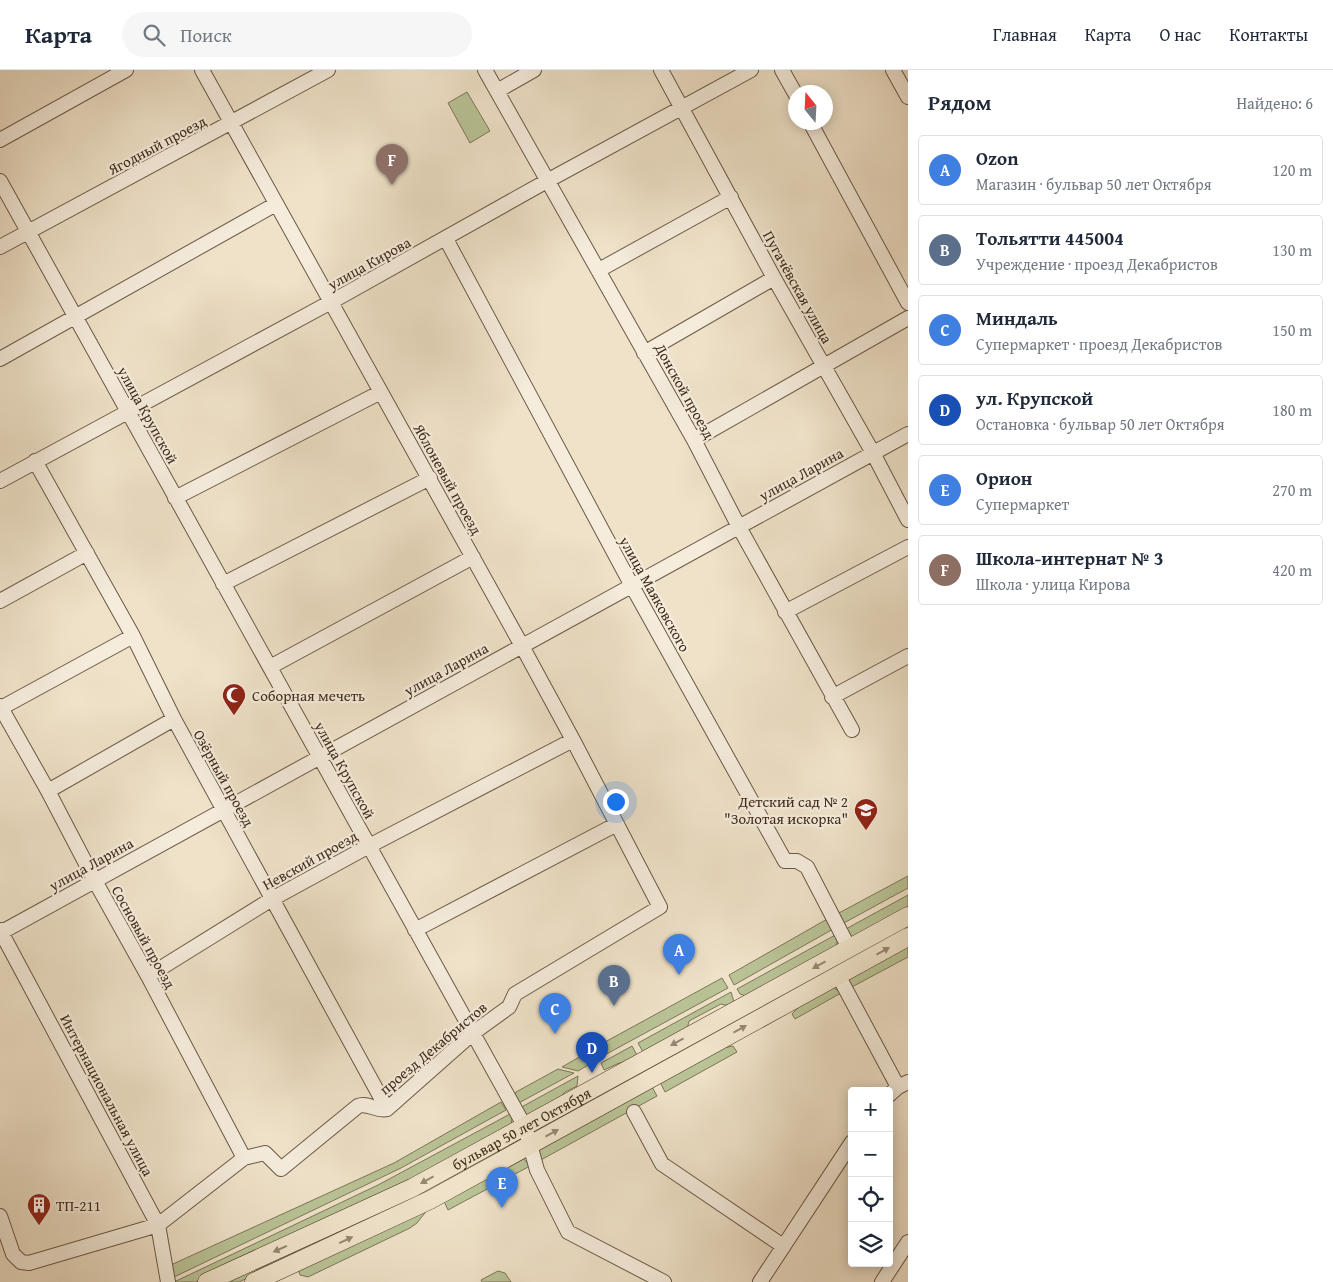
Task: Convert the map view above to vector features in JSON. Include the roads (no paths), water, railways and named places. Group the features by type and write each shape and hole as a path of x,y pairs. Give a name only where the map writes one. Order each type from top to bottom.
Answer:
{"main road":[{"name":"бульвар 50 лет Октября","path":"206,1282 412,1188 908,916"},
{"name":"бульвар 50 лет Октября","path":"254,1282 430,1200 908,937"}],"street":[{"path":"0,140 126,70"},
{"name":"Яблоневый проезд","path":"202,70 230,124 430,478 522,646 660,907"},
{"name":"Ягодный проезд","path":"0,247 328,70"},
{"name":"Донской проезд","path":"485,70 694,440 785,612 852,730"},
{"path":"497,91 534,70"},
{"name":"Пугачёвская улица","path":"661,70 908,520"},
{"name":"улица Кирова","path":"0,481 331,302 751,70"},
{"path":"782,70 790,85"},
{"path":"893,70 908,97"},
{"path":"814,130 908,303"},
{"name":"улица Крупской","path":"0,182 525,1127 537,1170 568,1232 664,1282"},
{"path":"599,270 731,198"},
{"path":"0,359 276,204"},
{"name":"улица Маяковского","path":"446,239 632,586 785,861 797,861 807,868 849,948"},
{"path":"644,353 774,278"},
{"path":"694,440 908,318"},
{"path":"176,498 381,392"},
{"name":"улица Ларина","path":"0,932 908,434"},
{"name":"Озёрный проезд","path":"35,461 133,636 174,719 387,1109"},
{"path":"223,584 430,478"},
{"path":"785,612 908,548"},
{"path":"0,601 87,553"},
{"path":"270,667 473,557"},
{"path":"1,707 133,636"},
{"path":"832,697 908,656"},
{"name":"Сосновый проезд","path":"1,707 148,976 244,1158"},
{"path":"48,791 174,719"},
{"name":"Невский проезд","path":"148,976 272,899 369,846 573,740"},
{"path":"415,930 616,824"},
{"name":"проезд Декабристов","path":"244,1158 265,1154 281,1169 358,1106 363,1104 382,1110 387,1109 473,1033 509,1007 515,994 660,907"},
{"name":"Интернациональная улица","path":"0,932 158,1225 168,1282"},
{"path":"838,975 899,1088"},
{"path":"634,1112 662,1164 783,1246"},
{"path":"760,1282 848,1148"},
{"path":"0,1216 13,1254 21,1262 29,1263 158,1225 244,1158"},
{"path":"882,1282 908,1242"}],"place":[{"name":"Школа-интернат № 3","path":"392,185"},
{"name":"Cоборная мечеть","path":"234,716"},
{"name":"Детский сад № 2 \"Золотая искорка\"","path":"866,831"},
{"name":"Ozon","path":"679,975"},
{"name":"Тольятти 445004","path":"614,1006"},
{"name":"Миндаль","path":"555,1034"},
{"name":"ул. Крупской","path":"592,1073"},
{"name":"Орион","path":"502,1208"},
{"name":"ТП-211","path":"39,1226"}]}
